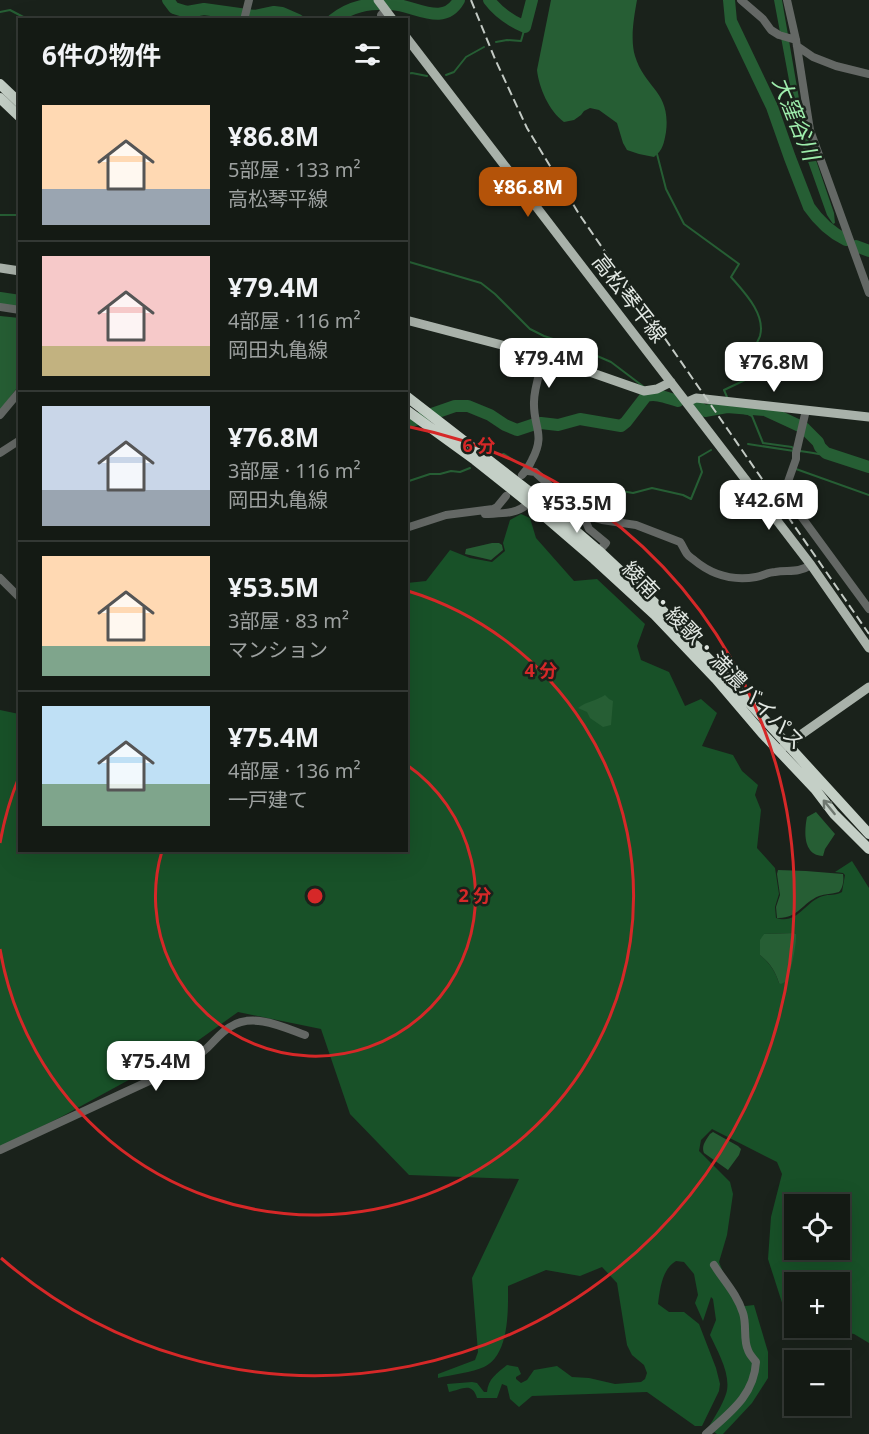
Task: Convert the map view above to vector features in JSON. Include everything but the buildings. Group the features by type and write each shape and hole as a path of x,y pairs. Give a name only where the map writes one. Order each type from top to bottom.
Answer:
{"highway":[{"path":"0,84 18,101"},
{"path":"0,98 18,115"},
{"name":"綾南・綾歌・満濃バイパス","path":"408,397 421,407 432,423 529,503 655,615 716,679 762,733 783,747 869,834"},
{"name":"綾南・綾歌・満濃バイパス","path":"408,411 432,423 535,496 660,608 724,675 834,814 869,849"}],"main road":[{"name":"高松琴平線","path":"408,40 687,402"},
{"path":"0,268 18,271"},
{"path":"408,321 544,356 646,391 657,389 671,382"},
{"path":"869,417 696,398 687,402 811,565 869,648"},
{"path":"783,747 869,687"}],"street":[{"path":"245,16 249,0"},
{"path":"741,0 763,19 771,30 794,42 813,57 836,66 869,74"},
{"path":"787,0 810,130 869,293"},
{"path":"0,307 18,310"},
{"path":"544,356 534,397 539,444 537,453 527,470 535,472 579,512 602,520 636,525 680,542 687,554 700,566 727,577 759,577 773,572 801,571 811,565"},
{"path":"0,415 18,393"},
{"path":"806,410 796,459 784,493 869,609"},
{"path":"0,453 18,441"},
{"path":"408,527 446,514 493,509 506,496"},
{"path":"477,511 479,515 517,511 529,503"},
{"path":"583,515 588,529 606,543 599,551"},
{"path":"0,578 18,596"},
{"path":"0,1150 184,1064 205,1051 227,1028 236,1023 258,1021 274,1023 305,1035"},
{"path":"706,1434 740,1404 748,1390 756,1362 748,1351 744,1316 740,1303 714,1265"}],"shaded area":[{"path":"521,514 530,518 536,538 574,581 597,579 645,624 637,646 641,660 669,672 685,706 701,699 717,713 702,746 733,755 742,771 758,785 755,795 761,810 757,848 775,868 779,894 775,907 776,918 796,916 816,899 842,892 845,875 835,872 852,861 869,888 869,1343 850,1333 850,1272 784,1272 784,1309 768,1259 771,1217 782,1174 777,1162 712,1129 701,1140 699,1151 730,1182 733,1194 727,1235 719,1262 737,1307 754,1305 768,1352 768,1378 752,1403 723,1434 717,1434 708,1428 722,1403 727,1387 726,1372 710,1335 716,1320 713,1299 711,1297 703,1321 695,1303 698,1295 694,1274 684,1262 676,1261 668,1269 662,1280 658,1304 669,1312 684,1312 699,1324 716,1368 720,1384 719,1391 702,1426 695,1426 647,1392 532,1396 519,1407 510,1399 507,1386 502,1384 497,1398 477,1398 469,1388 449,1392 447,1384 472,1382 477,1383 484,1392 487,1392 491,1380 507,1365 518,1367 521,1374 516,1379 521,1383 527,1380 534,1370 557,1366 572,1377 615,1384 641,1382 647,1373 644,1365 632,1355 627,1345 617,1283 602,1267 580,1276 546,1270 508,1286 506,1331 499,1353 484,1367 438,1378 438,1374 475,1360 478,1352 472,1278 519,1179 409,1175 350,1114 321,1029 238,1012 189,1047 61,1117 0,1147 0,710 18,714 18,852 408,852 408,583 426,581 450,550 470,558 492,562 505,551 503,543 510,520","holes":["794,933 796,934 779,983 772,968 760,955 764,934"]}],"water":[{"path":"551,0 637,0 633,35 635,56 639,67 661,99 667,118 664,143 654,157 627,150 617,123 599,110 590,108 574,120 564,122 549,105 542,91 537,70"},
{"path":"774,0 782,0 803,122 834,213 835,223 833,224 827,215 800,139"},
{"path":"0,316 18,318 18,386 0,411"},
{"path":"499,543 503,550 491,560 465,554 466,549"},
{"path":"605,695 613,701 611,725 603,727 590,718 587,712 578,708"},
{"path":"816,812 835,834 823,856 812,852 806,842 807,817"},
{"path":"778,870 843,874 843,884 839,892 819,896 790,916 777,918 776,907 780,895"},
{"path":"764,934 796,934 795,951 787,978 781,984 772,967 760,955 760,940"},
{"path":"713,1132 741,1149 728,1170 704,1153 704,1143"}],"waterway":[{"name":"大窪谷川","path":"168,0 174,8 187,12 204,9 254,16 274,12 293,18"},
{"name":"大窪谷川","path":"335,18 360,6 375,4 400,5 428,13 445,13 459,0"},
{"name":"大窪谷川","path":"489,0 505,16 525,27 532,0"},
{"name":"大窪谷川","path":"729,0 731,21 772,107 809,207 826,226 846,240"},
{"path":"0,12 10,10 25,18"},
{"path":"496,42 521,41 525,27"},
{"path":"446,75 454,72 466,57 484,47"},
{"path":"408,74 427,76"},
{"path":"657,154 666,189 684,224 739,264 731,277 753,304 760,320 760,336 752,359 755,373 724,390 727,397"},
{"path":"0,215 18,215"},
{"name":"大窪谷川","path":"856,246 869,251"},
{"path":"408,262 481,283 530,329 611,362 644,387"},
{"path":"0,298 18,301"},
{"path":"408,422 455,406 468,406 517,430 535,424 558,425 580,419 621,426 646,396 658,395 678,401"},
{"path":"731,406 734,411 752,416 763,443 792,447 795,451"},
{"path":"698,407 705,411 727,407 765,410 804,428 826,453 869,467"},
{"path":"748,444 794,451"},
{"path":"554,485 583,489 604,488 633,493 652,488 691,499 702,472 699,457 711,450"},
{"path":"800,451 826,455 869,469"},
{"path":"503,454 526,465"},
{"path":"408,481 430,474 460,472 470,468"},
{"path":"796,469 869,495"}],"railway":[{"path":"471,0 527,128 579,214 869,634"}]}
